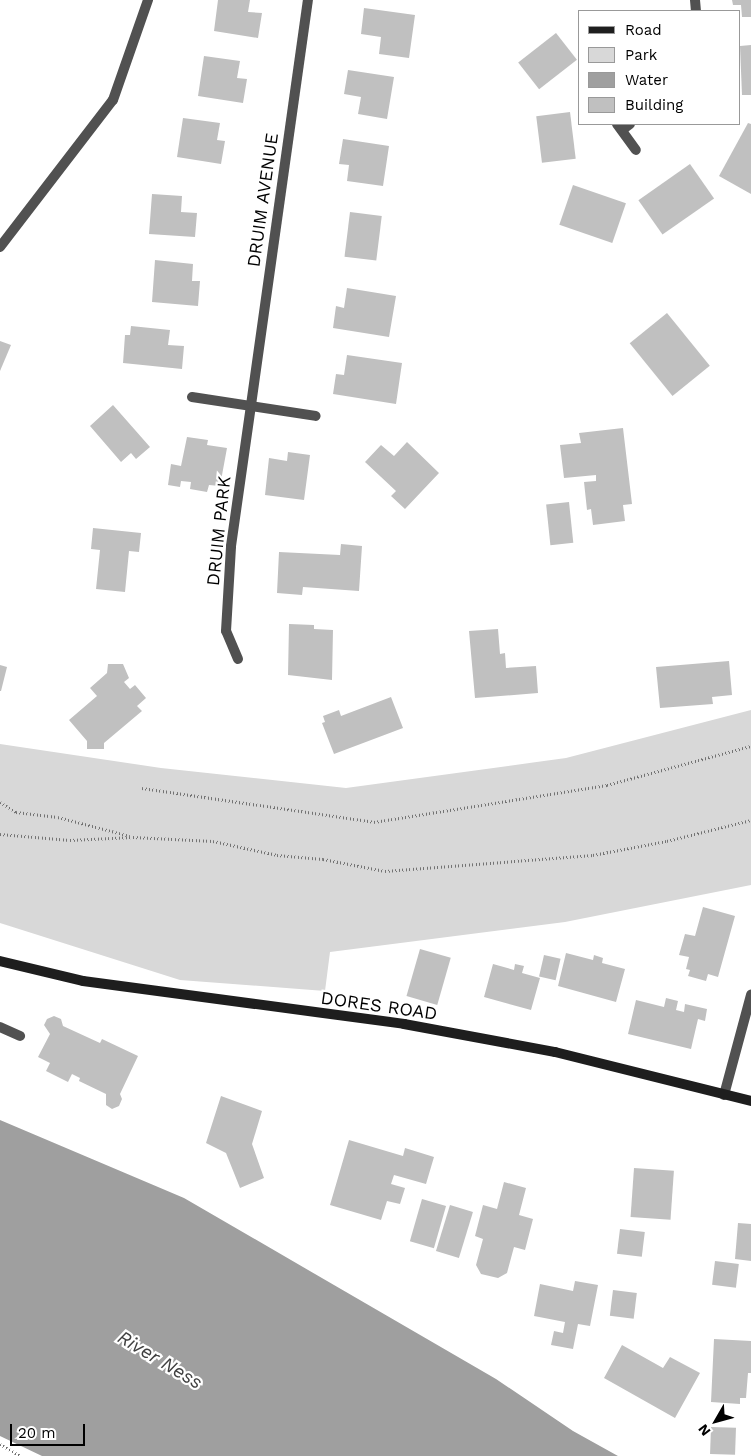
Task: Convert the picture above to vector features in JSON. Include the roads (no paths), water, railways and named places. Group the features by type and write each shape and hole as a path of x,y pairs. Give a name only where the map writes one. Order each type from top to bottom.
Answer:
{"main road":[{"name":"DORES ROAD","path":"0,961 102,984 404,1024 545,1050 751,1101"}],"street":[{"path":"0,247 113,100 148,0"},
{"name":"DRUIM AVENUE","path":"251,405 308,0"},
{"path":"623,126 636,150"},
{"path":"192,397 316,416"},
{"name":"DRUIM PARK","path":"238,659 226,631 232,546 251,405"},
{"path":"724,1095 751,995"},
{"path":"0,1027 20,1036"}],"water":[{"name":"River Ness","path":"0,1120 184,1198 496,1379 573,1431 618,1456 42,1456 0,1436"}]}
